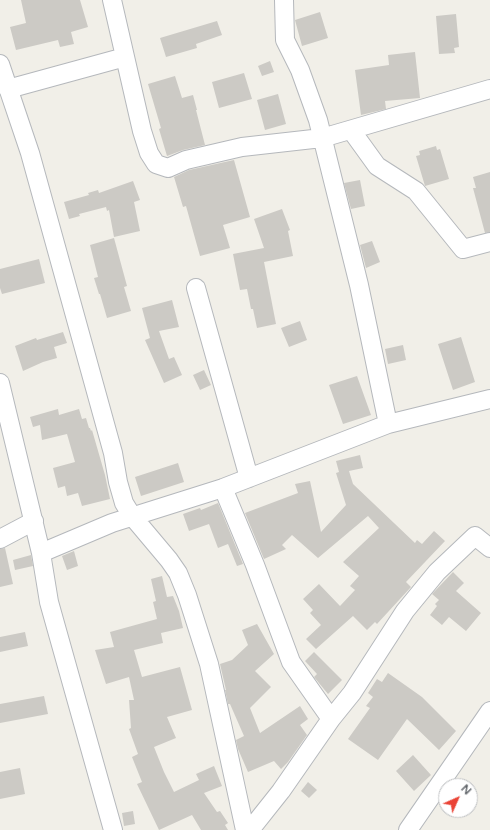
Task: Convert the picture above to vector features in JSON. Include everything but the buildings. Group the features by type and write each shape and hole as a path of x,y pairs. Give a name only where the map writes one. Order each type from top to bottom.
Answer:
{"street":[{"path":"112,0 142,131 149,153 156,164 168,168 186,160 242,146 322,138 490,89"},
{"path":"284,0 285,40 300,70 318,120 359,285 388,424"},
{"path":"8,88 125,57"},
{"path":"0,64 34,168 113,453 124,502 132,516 178,573 187,595 209,664 244,830"},
{"path":"351,130 377,166 416,191 463,249 490,242"},
{"path":"196,288 249,478"},
{"path":"0,383 34,521 49,602 113,830"},
{"path":"41,553 112,523 223,488 388,424 490,399"},
{"path":"223,488 255,565 291,662 331,720"},
{"path":"0,539 34,521"},
{"path":"250,830 281,792 331,720 352,693 405,611 437,572 475,536 490,548"},
{"path":"408,830 490,711"}]}
